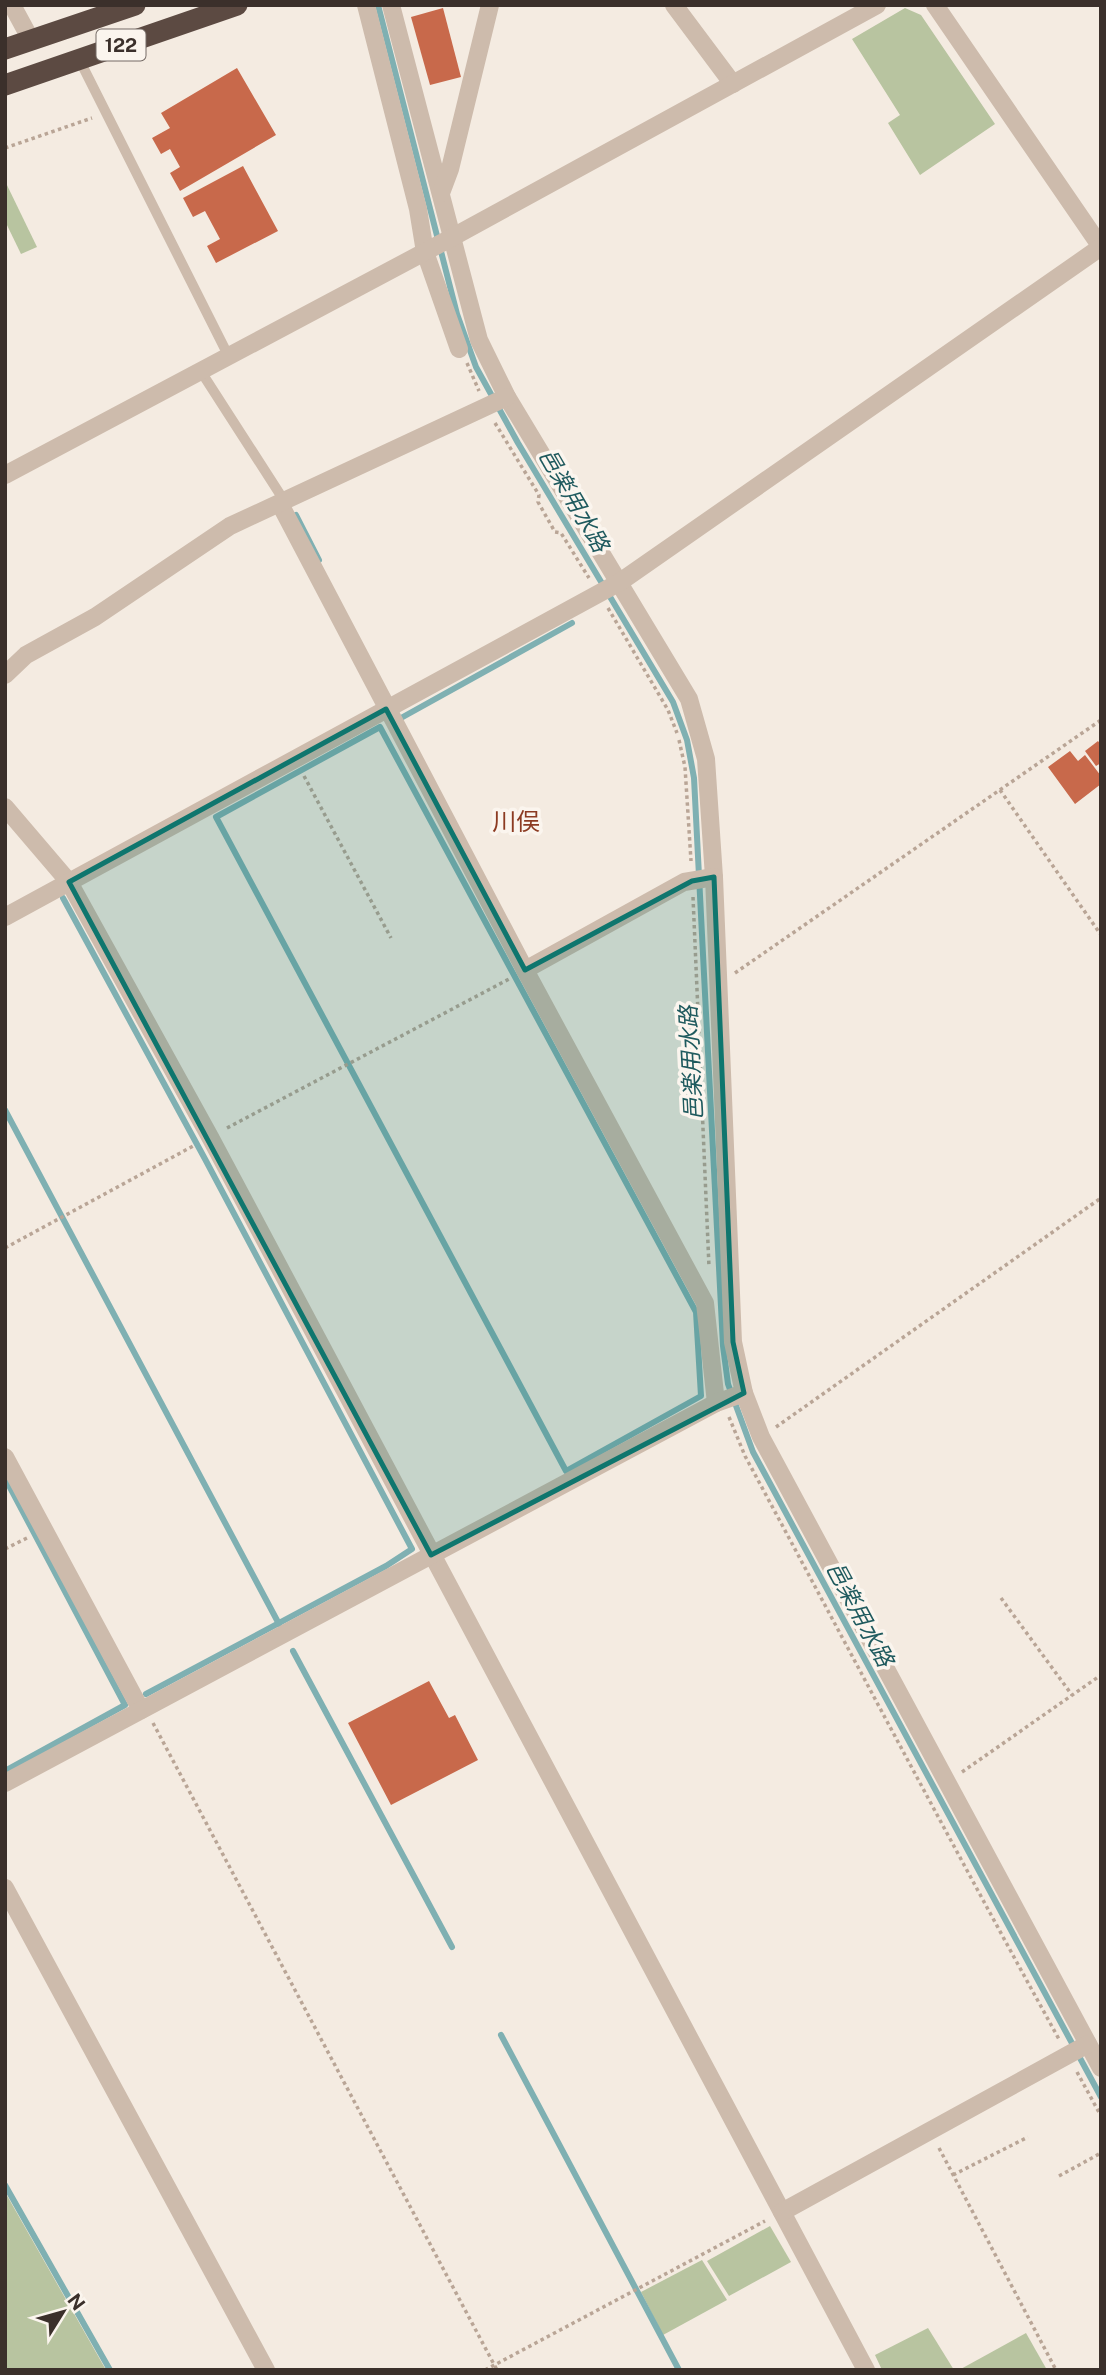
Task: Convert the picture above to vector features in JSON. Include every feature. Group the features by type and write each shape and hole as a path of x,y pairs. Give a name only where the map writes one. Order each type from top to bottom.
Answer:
{"highway":[{"name":"122","path":"5,49 135,5"},
{"name":"122","path":"5,85 237,5"}],"street":[{"path":"12,5 31,40"},
{"path":"366,5 418,209 425,251 459,349"},
{"path":"391,5 479,340 507,397 688,699 706,759 714,877 716,986 733,1342 744,1393 761,1437 1101,2068"},
{"path":"441,193 450,169 490,5"},
{"path":"674,5 733,84"},
{"path":"5,475 451,238 877,5"},
{"path":"5,917 620,582 1101,247 935,5"},
{"path":"5,675 26,655 95,617 230,526 507,397"},
{"path":"282,503 525,970 705,1303 719,1401"},
{"path":"5,807 69,882 210,1137 866,2370"},
{"path":"525,970 684,882 714,877"},
{"path":"5,1783 719,1401 744,1393"},
{"path":"5,1457 143,1709"},
{"path":"5,1888 265,2370"},
{"path":"782,2211 1088,2044"}],"lane":[{"path":"79,59 228,355"},
{"path":"200,370 282,503"}],"path":[{"path":"5,148 107,113"},
{"path":"459,349 486,407 538,495 538,502 555,532 562,533 599,593 668,710 678,734 685,767 692,881 709,1269"},
{"path":"716,986 1101,720"},
{"path":"295,758 391,938"},
{"path":"1000,790 1101,935"},
{"path":"5,1248 525,970"},
{"path":"761,1437 1101,1198"},
{"path":"719,1401 745,1456 964,1866 1101,2116"},
{"path":"5,1549 44,1528"},
{"path":"1001,1598 1072,1695"},
{"path":"948,1783 1101,1675"},
{"path":"143,1709 495,2367"},
{"path":"929,2131 1056,2370"},
{"path":"953,2175 1028,2137"},
{"path":"1059,2176 1101,2153"},
{"path":"485,2370 782,2211"}],"highlighted area":[{"path":"386,709 525,970 692,881 714,877 733,1342 744,1393 431,1555 69,882"}],"green space":[{"path":"905,8 921,15 995,124 920,175 888,123 900,115 852,39"},
{"path":"5,181 37,247 21,254 5,221"},
{"path":"5,2192 106,2370 5,2370"},
{"path":"770,2226 791,2262 729,2296 707,2261"},
{"path":"702,2260 727,2300 663,2335 641,2292"},
{"path":"928,2328 954,2370 882,2370 875,2355"},
{"path":"1026,2333 1047,2370 959,2370"}],"building":[{"path":"443,8 461,77 430,85 411,17"},
{"path":"237,68 276,135 180,191 170,173 180,167 170,149 161,154 152,138 170,128 161,113"},
{"path":"243,166 278,231 216,263 207,246 220,239 205,211 193,217 183,198"},
{"path":"1098,741 1101,745 1101,763 1096,766 1085,751"},
{"path":"1070,751 1078,761 1085,755 1101,776 1101,784 1075,804 1048,767"},
{"path":"429,1681 449,1718 455,1715 478,1760 391,1805 348,1723"}],"waterway":[{"name":"邑楽用水路","path":"378,5 457,314 476,367 518,443 673,702 687,740 694,778 723,1346 728,1384 753,1452 1101,2097"},
{"path":"296,515 319,560"},
{"path":"401,718 572,623"},
{"path":"380,727 696,1312 701,1396 566,1471 216,817 380,727"},
{"path":"63,898 412,1549 386,1566 146,1694"},
{"path":"5,1110 279,1624"},
{"path":"5,1478 125,1705 5,1771"},
{"path":"293,1651 452,1947"},
{"path":"501,2035 679,2370"},
{"path":"5,2185 110,2370"}],"district":[{"name":"川俣","path":"516,822"}]}
